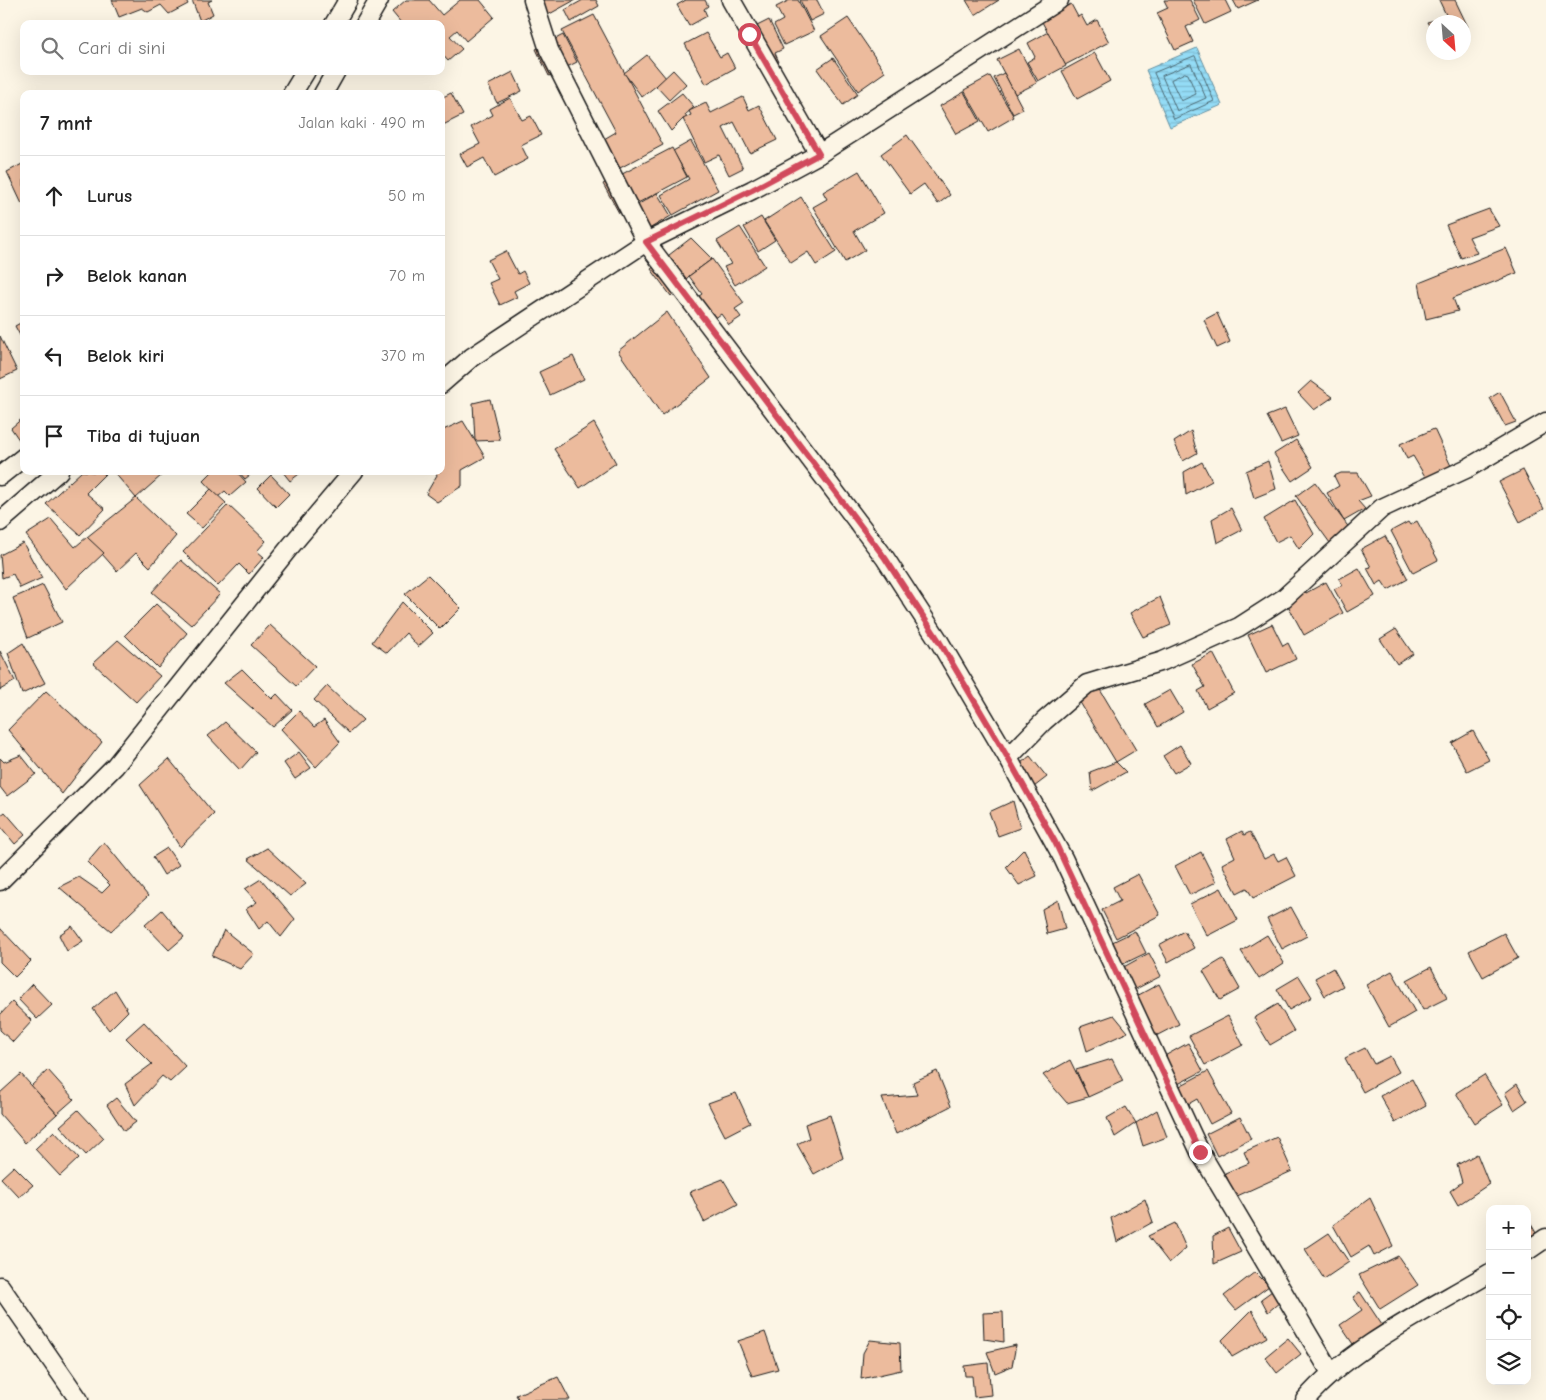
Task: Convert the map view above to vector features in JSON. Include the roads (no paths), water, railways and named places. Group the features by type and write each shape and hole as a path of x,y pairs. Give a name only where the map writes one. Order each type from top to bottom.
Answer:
{"street":[{"path":"336,20 348,0"},
{"path":"367,20 379,0"},
{"path":"533,0 549,50 646,242 885,558 939,641 1008,758 1055,842 1200,1152 1330,1373"},
{"path":"731,0 819,154"},
{"path":"445,381 472,357 646,242 752,190 819,154 1059,0"},
{"path":"294,90 304,75"},
{"path":"324,90 334,75"},
{"path":"1008,758 1044,721 1087,684 1163,661 1239,627 1284,598 1382,508 1468,468 1546,422"},
{"path":"0,476 20,460"},
{"path":"0,881 116,766 289,548 351,475"},
{"path":"0,522 39,478"},
{"path":"1531,1247 1546,1238"},
{"path":"1305,1400 1330,1373 1368,1346 1486,1275"},
{"path":"0,1286 79,1400"}],"water":[{"path":"1197,48 1222,105 1170,127 1146,70"}]}
